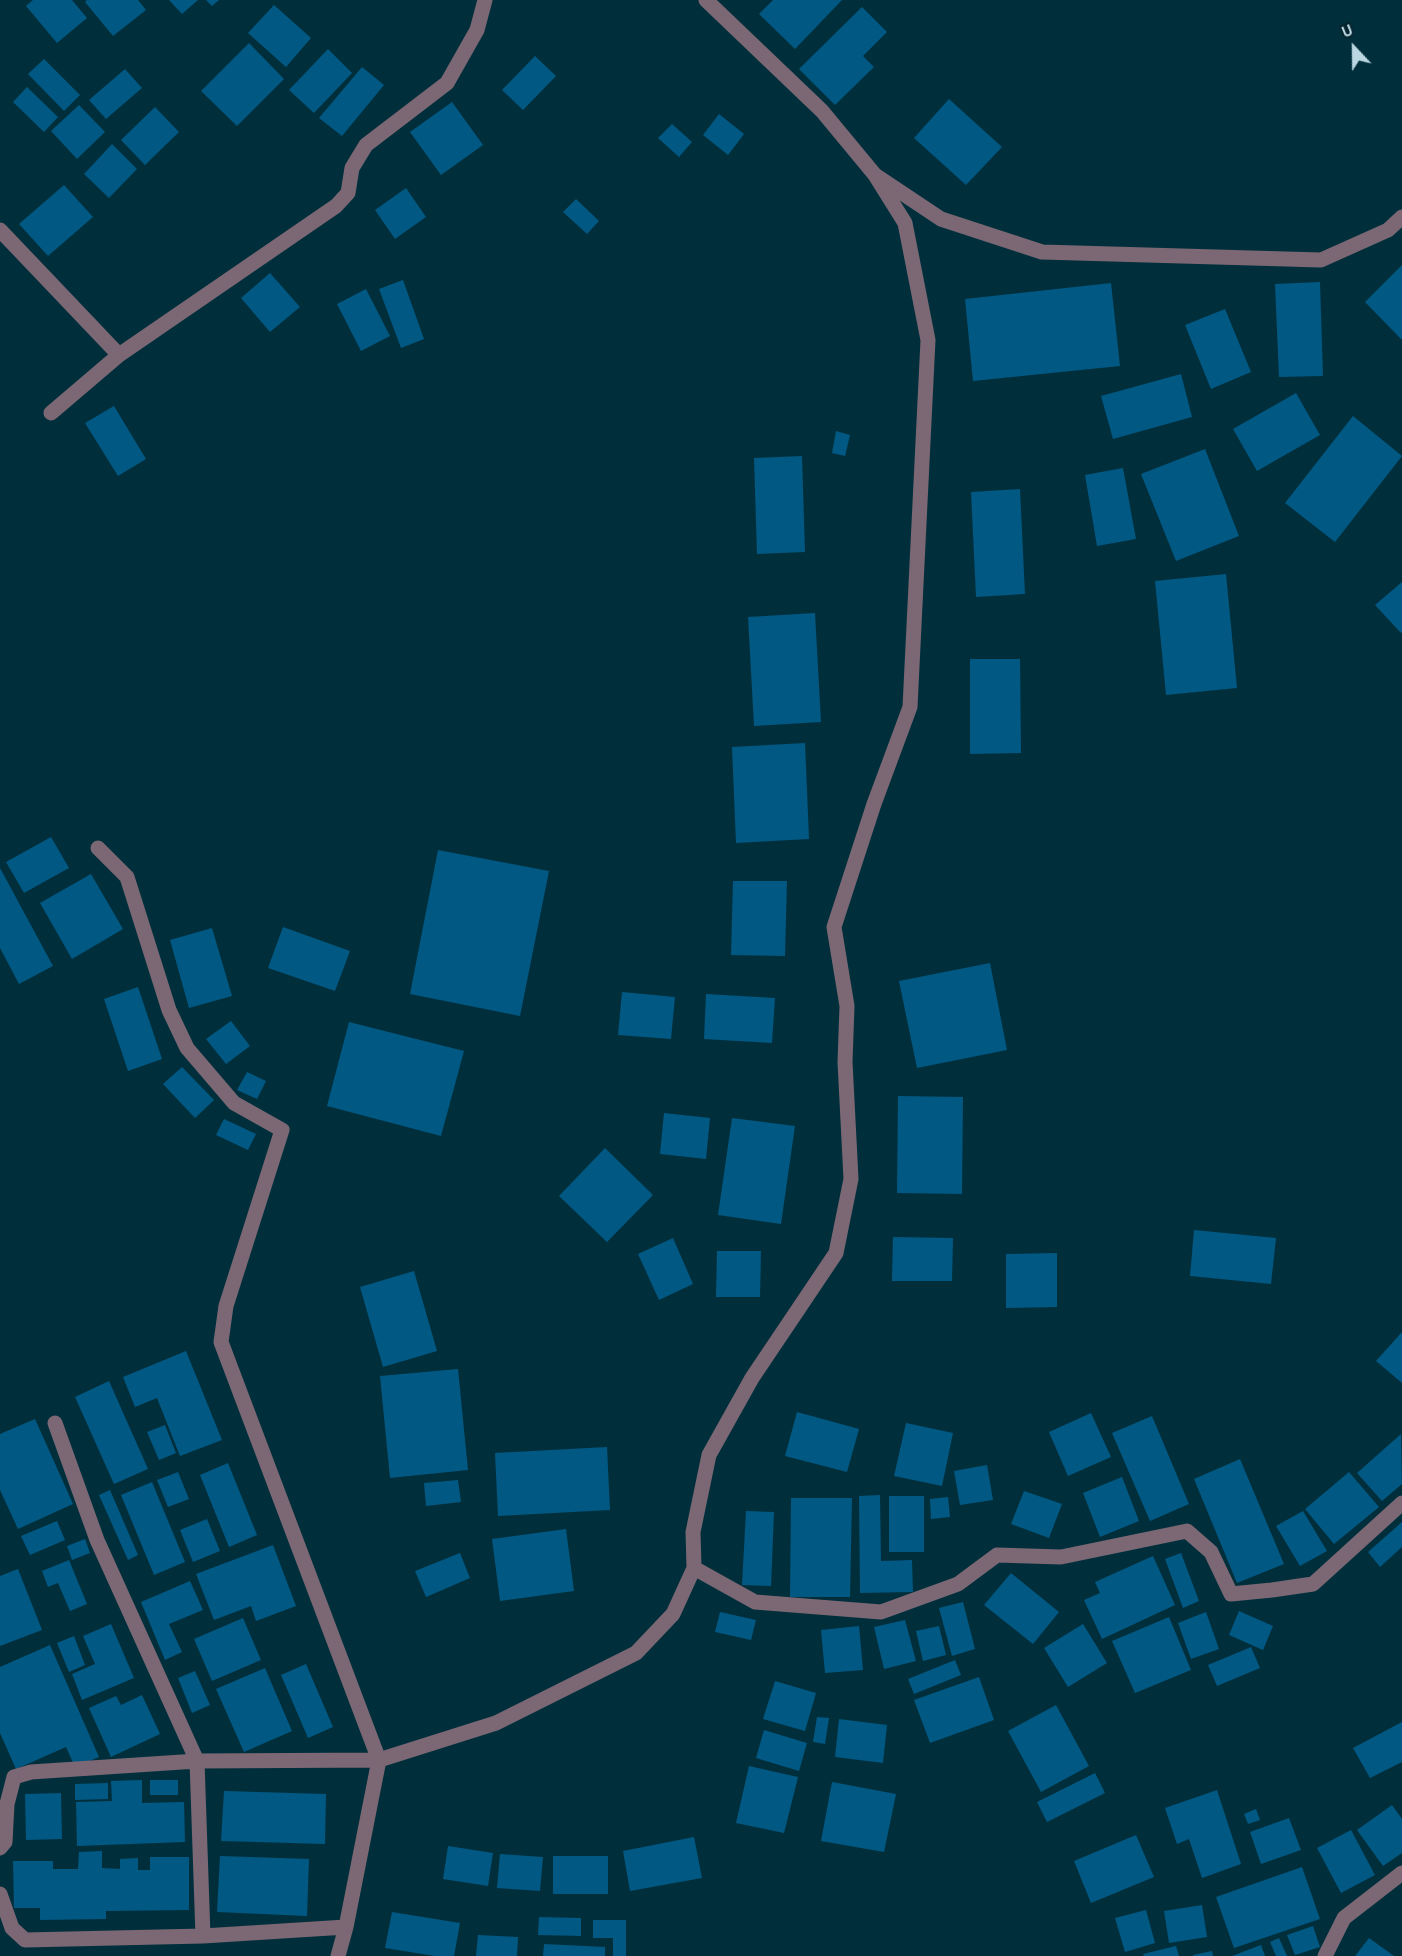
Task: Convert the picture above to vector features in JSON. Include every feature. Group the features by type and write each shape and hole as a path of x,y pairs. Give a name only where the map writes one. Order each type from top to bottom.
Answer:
{"street":[{"path":"51,413 119,355 336,206 348,193 352,168 366,145 447,83 477,30 485,0"},
{"path":"0,1848 5,1842 7,1804 14,1777 31,1772 197,1761 379,1760 496,1723 636,1653 673,1614 694,1568 693,1532 709,1455 752,1378 836,1253 851,1179 845,1062 847,1006 834,927 874,804 910,707 928,340 905,222 875,175 822,111 706,0"},
{"path":"875,175 941,219 1042,252 1321,260 1388,230 1402,217"},
{"path":"0,230 119,355"},
{"path":"98,848 127,877 165,999 187,1048 234,1103 282,1130 226,1306 221,1342 379,1760 346,1927 338,1956"},
{"path":"55,1423 97,1540 197,1761 203,1936"},
{"path":"694,1568 755,1602 881,1612 958,1584 997,1555 1061,1557 1187,1531 1211,1552 1231,1594 1313,1584 1402,1503"},
{"path":"1325,1956 1344,1918 1402,1873"},
{"path":"0,1894 12,1929 25,1940 203,1936 346,1927"}],"building":[{"path":"33,0 72,0 87,18 57,43 26,6"},
{"path":"87,0 138,0 146,10 113,36 85,2"},
{"path":"169,0 198,0 182,14"},
{"path":"206,0 219,0 212,6"},
{"path":"773,0 842,0 795,49 759,14"},
{"path":"274,5 311,38 286,67 248,33"},
{"path":"862,7 887,32 863,56 874,67 835,105 799,69"},
{"path":"249,43 284,79 237,126 201,91"},
{"path":"328,49 352,73 314,113 289,90"},
{"path":"535,56 556,76 523,110 502,90"},
{"path":"44,59 80,95 64,111 28,74"},
{"path":"362,67 384,85 342,136 319,118"},
{"path":"125,69 142,88 106,119 89,100"},
{"path":"27,87 58,117 44,132 13,102"},
{"path":"949,99 1002,147 966,185 914,138"},
{"path":"452,102 483,145 441,175 410,132"},
{"path":"79,105 105,132 77,159 51,131"},
{"path":"155,107 179,132 145,165 121,140"},
{"path":"719,114 744,134 728,155 703,135"},
{"path":"672,124 692,142 679,157 658,138"},
{"path":"112,144 137,169 109,198 84,174"},
{"path":"64,185 93,217 48,256 19,224"},
{"path":"406,188 426,217 395,239 375,210"},
{"path":"576,199 599,221 587,234 563,212"},
{"path":"1402,265 1402,340 1365,302"},
{"path":"270,273 300,307 270,332 241,298"},
{"path":"403,280 424,339 401,348 379,289"},
{"path":"1320,282 1323,376 1279,377 1275,284"},
{"path":"1111,283 1120,366 973,381 965,299"},
{"path":"366,289 390,336 361,351 337,304"},
{"path":"1225,309 1251,372 1211,389 1185,325"},
{"path":"1181,374 1192,417 1113,439 1101,396"},
{"path":"1296,393 1320,435 1257,471 1233,429"},
{"path":"114,406 146,459 118,476 85,423"},
{"path":"1353,416 1402,456 1335,542 1285,503"},
{"path":"836,431 850,435 845,456 832,453"},
{"path":"1205,449 1239,536 1176,561 1141,474"},
{"path":"802,456 805,552 757,554 754,458"},
{"path":"1123,468 1136,539 1097,546 1085,475"},
{"path":"1020,489 1025,594 976,597 971,492"},
{"path":"1226,574 1237,688 1166,695 1155,581"},
{"path":"1402,582 1402,632 1401,633 1375,605"},
{"path":"815,613 821,722 754,726 748,617"},
{"path":"970,659 1020,659 1021,753 970,754"},
{"path":"805,743 809,839 736,843 732,747"},
{"path":"51,837 69,868 24,893 6,862"},
{"path":"438,850 549,871 520,1016 410,994"},
{"path":"0,868 53,966 19,984 0,948"},
{"path":"91,874 123,929 72,959 40,903"},
{"path":"733,881 787,881 785,956 731,955"},
{"path":"283,927 350,951 335,991 268,968"},
{"path":"212,928 232,996 189,1008 170,940"},
{"path":"990,963 1007,1050 917,1068 899,981"},
{"path":"138,987 162,1059 128,1071 104,999"},
{"path":"622,992 675,997 671,1039 618,1035"},
{"path":"706,994 775,998 772,1043 704,1039"},
{"path":"231,1021 250,1046 226,1064 206,1039"},
{"path":"349,1022 464,1051 441,1136 327,1106"},
{"path":"182,1067 214,1100 195,1118 163,1084"},
{"path":"247,1072 266,1081 257,1099 237,1090"},
{"path":"898,1096 963,1097 962,1194 897,1193"},
{"path":"664,1113 710,1118 706,1159 660,1154"},
{"path":"732,1118 795,1126 781,1224 718,1215"},
{"path":"224,1119 256,1134 248,1150 216,1135"},
{"path":"605,1148 653,1195 607,1242 559,1196"},
{"path":"1194,1230 1276,1238 1271,1284 1190,1276"},
{"path":"893,1237 953,1238 952,1281 892,1281"},
{"path":"673,1238 693,1284 659,1300 638,1254"},
{"path":"717,1251 761,1251 760,1297 716,1297"},
{"path":"1057,1253 1057,1307 1006,1308 1006,1254"},
{"path":"414,1271 437,1351 383,1367 360,1287"},
{"path":"1402,1332 1402,1383 1376,1361"},
{"path":"186,1351 222,1440 180,1456 157,1398 135,1407 123,1377"},
{"path":"458,1369 468,1470 390,1478 380,1376"},
{"path":"109,1381 148,1469 114,1484 75,1397"},
{"path":"797,1412 859,1429 847,1472 785,1456"},
{"path":"1091,1413 1111,1457 1068,1476 1049,1432"},
{"path":"1152,1416 1189,1504 1150,1521 1112,1433"},
{"path":"35,1419 73,1504 18,1529 0,1490 0,1434"},
{"path":"906,1423 953,1433 942,1486 894,1476"},
{"path":"165,1425 176,1453 159,1460 147,1432"},
{"path":"1401,1434 1402,1484 1382,1501 1357,1473"},
{"path":"607,1447 610,1510 498,1516 495,1453"},
{"path":"1240,1459 1284,1564 1237,1583 1194,1479"},
{"path":"228,1463 257,1535 229,1547 200,1475"},
{"path":"987,1465 993,1500 960,1505 954,1471"},
{"path":"178,1472 189,1499 168,1507 157,1480"},
{"path":"1349,1472 1379,1507 1334,1544 1305,1509"},
{"path":"1122,1477 1139,1521 1100,1537 1083,1493"},
{"path":"458,1480 461,1502 426,1506 424,1483"},
{"path":"152,1482 185,1562 154,1575 121,1495"},
{"path":"110,1490 138,1555 128,1560 99,1495"},
{"path":"1024,1491 1062,1504 1049,1538 1011,1524"},
{"path":"880,1495 881,1561 912,1560 913,1592 860,1593 859,1496"},
{"path":"889,1496 924,1496 924,1552 889,1552"},
{"path":"948,1497 950,1517 931,1519 930,1499"},
{"path":"791,1498 852,1498 850,1597 790,1597"},
{"path":"746,1511 774,1512 771,1586 742,1585"},
{"path":"1303,1511 1327,1551 1300,1566 1276,1526"},
{"path":"207,1519 220,1551 193,1562 180,1530"},
{"path":"57,1521 65,1540 30,1555 21,1536"},
{"path":"1402,1522 1402,1547 1380,1567 1368,1552"},
{"path":"566,1529 574,1591 500,1601 492,1539"},
{"path":"85,1539 90,1553 72,1560 67,1546"},
{"path":"273,1545 296,1606 256,1621 251,1606 214,1620 196,1574"},
{"path":"460,1553 470,1578 426,1597 415,1571"},
{"path":"1181,1553 1199,1601 1183,1608 1165,1559"},
{"path":"1153,1556 1175,1605 1102,1639 1084,1600 1100,1593 1095,1582"},
{"path":"69,1560 87,1604 70,1611 58,1583 48,1587 42,1571"},
{"path":"18,1569 42,1630 0,1646 0,1576"},
{"path":"1011,1573 1059,1612 1033,1644 984,1605"},
{"path":"190,1581 203,1610 169,1624 182,1652 165,1660 141,1602"},
{"path":"963,1602 975,1649 952,1656 939,1608"},
{"path":"1239,1611 1273,1626 1263,1650 1229,1635"},
{"path":"720,1612 756,1620 751,1640 715,1632"},
{"path":"1206,1612 1219,1649 1191,1659 1178,1623"},
{"path":"1169,1617 1191,1670 1135,1693 1112,1641"},
{"path":"243,1618 261,1660 212,1681 194,1639"},
{"path":"905,1620 916,1661 884,1669 874,1627"},
{"path":"111,1624 134,1678 82,1700 72,1674 95,1664 83,1636"},
{"path":"1083,1624 1107,1663 1068,1687 1044,1648"},
{"path":"859,1626 863,1670 825,1673 821,1630"},
{"path":"939,1626 946,1655 923,1661 916,1631"},
{"path":"74,1636 85,1665 69,1672 57,1643"},
{"path":"50,1645 99,1757 75,1767 66,1747 16,1769 0,1733 0,1667"},
{"path":"1251,1647 1260,1668 1217,1686 1208,1665"},
{"path":"955,1660 961,1675 914,1694 908,1679"},
{"path":"306,1664 333,1727 308,1738 281,1675"},
{"path":"265,1668 292,1731 244,1752 216,1689"},
{"path":"195,1671 210,1705 192,1713 178,1678"},
{"path":"979,1677 994,1720 930,1743 914,1700"},
{"path":"775,1681 816,1693 805,1731 763,1719"},
{"path":"142,1695 160,1734 111,1757 89,1708 116,1696 121,1705"},
{"path":"1056,1705 1089,1766 1041,1792 1008,1731"},
{"path":"817,1717 829,1718 825,1744 813,1742"},
{"path":"839,1719 887,1725 883,1763 835,1757"},
{"path":"1402,1722 1402,1762 1370,1778 1353,1748"},
{"path":"764,1730 807,1743 799,1771 756,1758"},
{"path":"749,1766 798,1777 784,1833 736,1823"},
{"path":"1095,1773 1105,1793 1047,1822 1037,1802"},
{"path":"142,1780 142,1803 184,1802 185,1842 77,1846 76,1802 112,1801 111,1781"},
{"path":"150,1780 178,1780 178,1795 150,1795"},
{"path":"832,1782 896,1794 884,1852 821,1841"},
{"path":"108,1783 108,1799 75,1800 75,1784"},
{"path":"1217,1790 1241,1864 1202,1878 1189,1839 1177,1844 1165,1808"},
{"path":"224,1791 326,1794 325,1844 221,1841"},
{"path":"61,1793 62,1839 26,1840 25,1794"},
{"path":"1392,1805 1402,1819 1402,1853 1383,1866 1357,1830"},
{"path":"1256,1809 1260,1820 1248,1824 1244,1814"},
{"path":"1289,1818 1301,1850 1261,1864 1250,1832"},
{"path":"1351,1830 1375,1875 1341,1893 1317,1848"},
{"path":"1136,1835 1154,1877 1091,1903 1074,1861"},
{"path":"694,1837 702,1878 630,1891 623,1851"},
{"path":"448,1846 493,1853 488,1886 443,1879"},
{"path":"102,1851 102,1868 120,1869 120,1859 138,1858 138,1870 150,1870 150,1857 189,1857 189,1910 106,1911 106,1919 40,1920 40,1908 14,1908 13,1861 53,1861 53,1869 78,1869 79,1852"},
{"path":"500,1854 543,1857 540,1891 497,1888"},
{"path":"220,1856 309,1859 307,1916 217,1912"},
{"path":"553,1856 608,1856 608,1894 553,1894"},
{"path":"1302,1867 1320,1919 1234,1948 1216,1897"},
{"path":"1202,1905 1207,1937 1169,1943 1164,1911"},
{"path":"1146,1910 1155,1943 1125,1952 1115,1918"},
{"path":"392,1912 460,1923 454,1956 435,1956 385,1948"},
{"path":"539,1917 581,1918 581,1936 538,1935"},
{"path":"593,1920 626,1920 626,1956 613,1956 613,1938 593,1938"},
{"path":"1313,1926 1320,1947 1295,1955 1287,1935"},
{"path":"478,1935 518,1937 517,1956 476,1956"},
{"path":"1279,1938 1287,1956 1276,1956 1270,1942"},
{"path":"1369,1938 1394,1956 1355,1956"},
{"path":"544,1944 605,1947 605,1956 543,1956"},
{"path":"1261,1945 1265,1956 1232,1956"},
{"path":"1176,1946 1179,1956 1144,1956 1143,1954"},
{"path":"1212,1951 1213,1956 1193,1956 1193,1955"}]}
